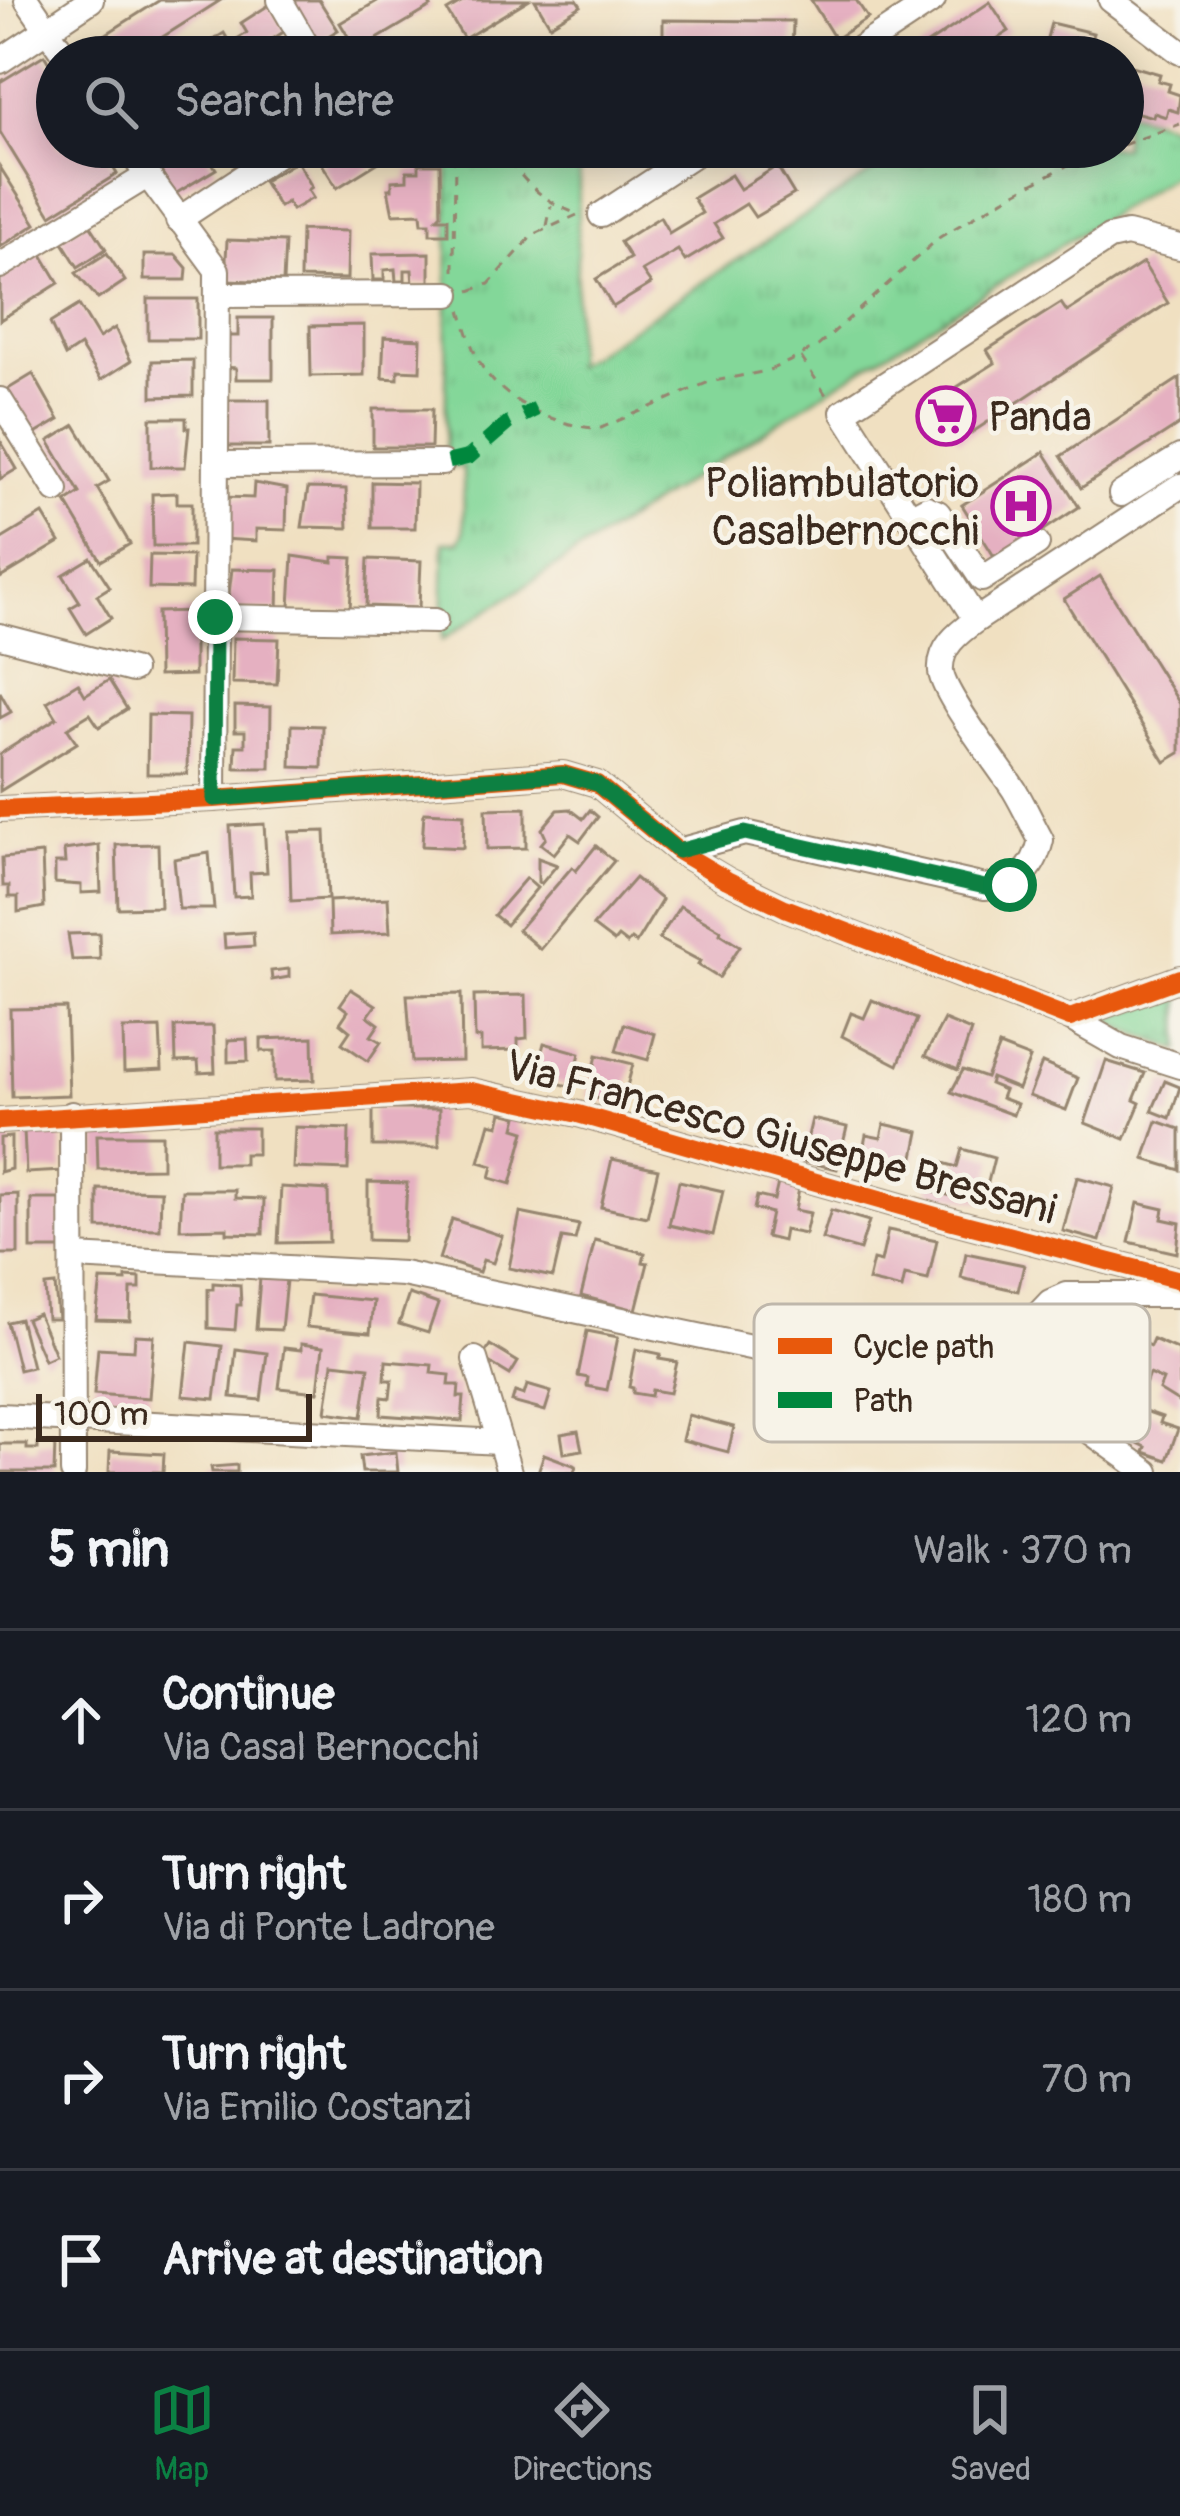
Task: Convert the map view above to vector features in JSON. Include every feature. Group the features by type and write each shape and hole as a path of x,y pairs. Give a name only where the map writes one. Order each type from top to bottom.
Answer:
{"street":[{"path":"27,0 52,36"},
{"path":"0,61 91,0"},
{"path":"280,0 301,36"},
{"path":"879,36 933,0"},
{"path":"1111,0 1180,52"},
{"path":"141,168 217,270 214,799"},
{"path":"178,220 256,168"},
{"path":"601,215 673,168"},
{"path":"0,266 147,176"},
{"path":"976,620 843,412 1109,238 1127,234 1180,247"},
{"path":"217,295 453,294"},
{"path":"0,400 56,490"},
{"path":"1121,494 1180,457"},
{"path":"216,464 442,463"},
{"path":"678,851 745,833 985,887 1010,885 1023,876 1035,866 1041,840 941,674 944,653 953,638 976,620 1180,486"},
{"path":"910,517 928,508 938,513 982,579 1036,544"},
{"path":"215,617 435,621"},
{"path":"0,636 132,670"},
{"path":"0,809 563,774 597,784 678,851 785,908 1070,1018 1121,1047 1180,1066"},
{"path":"1070,1018 1180,978"},
{"name":"Via Francesco Giuseppe Bressani","path":"0,1121 471,1091 578,1114 1180,1280"},
{"path":"72,1114 73,1472"},
{"path":"74,1257 404,1274 754,1348"},
{"path":"1048,1304 1066,1295 1180,1295"},
{"path":"476,1359 509,1472"},
{"path":"0,1416 500,1442"},
{"path":"1105,1442 1147,1472"}],"path":[{"path":"1144,137 1180,124"},
{"path":"455,168 453,294 470,341 498,385 531,406 584,428 623,421 709,382 767,371 800,356 839,328 940,237 1065,168"},
{"path":"453,294 489,284 533,235 578,215 552,204 513,168"},
{"path":"548,227 552,204"},
{"path":"800,356 823,393 843,412"}],"green space":[{"path":"1144,117 1180,127 1180,171 823,393 442,640 444,542 459,542 464,532 463,467 445,467 449,168 579,168 574,366 879,168 1144,168"},
{"path":"1180,991 1180,1050 1104,1021"}],"building":[{"path":"160,0 221,0 164,36 103,36"},
{"path":"283,0 319,0 338,30 328,36 306,36"},
{"path":"379,0 427,0 431,7 382,36 348,36 340,23"},
{"path":"466,0 528,0 469,36 462,36 447,11"},
{"path":"535,0 577,0 581,6 550,25"},
{"path":"811,0 856,0 868,18 833,36"},
{"path":"990,2 1009,31 1001,36 939,36"},
{"path":"269,5 285,31 277,36 242,36 247,33 241,23"},
{"path":"663,20 793,21 793,36 663,36"},
{"path":"1051,23 1093,33 1092,36 1048,36"},
{"path":"36,60 36,168 113,168 117,174 51,215 0,132 0,82"},
{"path":"1144,69 1160,74 1158,81 1170,84 1168,91 1180,95 1178,112 1168,109 1166,117 1154,113 1153,117 1144,115"},
{"path":"0,167 36,224 0,247"},
{"path":"159,168 216,169 175,194"},
{"path":"285,168 301,168 313,198 292,210 287,202 279,207 263,181"},
{"path":"324,168 369,168 337,188"},
{"path":"440,168 441,214 437,218 448,218 448,234 430,234 430,223 422,223 421,213 393,214 388,189 392,181 407,180 407,171"},
{"path":"778,168 794,194 755,217 746,204 714,224 723,238 685,261 678,250 642,271 651,284 613,307 596,279 630,258 620,242 660,217 669,233 702,213 693,198 731,175 740,189"},
{"path":"87,220 106,249 78,267 60,238"},
{"path":"301,230 348,231 347,279 300,278"},
{"path":"227,240 285,242 283,282 225,280"},
{"path":"41,253 59,283 0,320 0,279"},
{"path":"107,253 125,281 98,299 76,273"},
{"path":"430,253 430,283 413,284 412,270 405,270 405,281 396,281 395,269 384,270 384,280 373,280 372,254"},
{"path":"144,255 176,255 187,268 186,280 144,280"},
{"path":"1143,263 1168,303 959,441 932,403 995,363 987,350 1061,303 1067,312"},
{"path":"148,299 198,299 198,339 148,339"},
{"path":"79,305 99,338 115,328 131,361 101,380 80,346 65,356 50,323"},
{"path":"238,318 273,318 273,379 236,379 236,368 223,367 224,336 238,336"},
{"path":"364,325 364,375 311,376 310,326"},
{"path":"384,337 421,339 420,371 398,370 398,379 382,378"},
{"path":"193,360 193,396 152,397 152,361"},
{"path":"33,374 59,420 32,436 5,391"},
{"path":"1180,378 1180,424 1081,488 1061,456"},
{"path":"227,400 269,400 269,446 227,446"},
{"path":"373,409 432,409 431,447 373,447"},
{"path":"151,418 186,418 185,467 151,467"},
{"path":"75,425 109,481 97,488 130,544 101,561 66,502 80,493 49,441"},
{"path":"0,440 17,469 0,479"},
{"name":"Poliambulatorio Casalbernocchi","path":"1044,452 1079,507 997,561 962,505"},
{"path":"372,482 416,483 415,528 372,528"},
{"path":"254,483 287,489 286,530 256,529 256,541 222,539 223,497 253,498"},
{"path":"308,488 346,489 348,528 302,527"},
{"path":"177,493 177,503 192,503 192,546 153,546 152,494"},
{"path":"43,514 60,542 0,578 0,540"},
{"path":"150,555 192,556 191,589 149,588"},
{"path":"293,556 333,562 333,557 353,558 350,609 290,606"},
{"path":"91,558 110,587 97,595 111,618 86,634 70,608 80,602 63,575"},
{"path":"368,559 421,561 419,608 366,606"},
{"path":"232,569 279,570 278,611 227,610"},
{"path":"1100,576 1180,704 1180,753 1165,762 1064,599"},
{"path":"194,611 194,675 158,676 157,612"},
{"path":"233,638 279,639 277,684 232,683"},
{"path":"109,680 127,709 99,727 90,714 67,728 77,743 0,791 0,754 57,718 47,702 78,683 85,695"},
{"path":"0,692 11,712 0,718"},
{"path":"235,706 271,707 270,768 235,768 236,746 245,746 245,731 235,731"},
{"path":"148,715 188,716 187,774 147,774"},
{"path":"292,725 323,726 322,768 291,767"},
{"path":"526,808 526,848 487,849 486,809"},
{"path":"570,809 583,819 590,810 598,817 580,841 570,834 554,854 541,844 546,838 542,829 558,810"},
{"path":"424,812 464,814 463,848 422,846"},
{"path":"264,824 267,872 250,873 251,896 234,897 230,826"},
{"path":"325,831 328,899 291,901 289,832"},
{"path":"158,844 160,907 118,908 116,845"},
{"path":"99,845 101,892 81,893 81,885 55,883 55,863 65,863 64,850"},
{"path":"596,846 614,861 540,949 518,930"},
{"path":"209,853 214,909 179,909 174,859"},
{"path":"42,854 44,907 18,912 18,897 9,897 9,886 3,886 2,858"},
{"path":"538,858 557,865 541,884 538,882"},
{"path":"526,878 537,888 506,925 494,915"},
{"path":"635,878 662,900 636,943 631,939 627,944 618,937 614,942 593,926"},
{"path":"388,898 390,932 330,935 329,901"},
{"path":"680,906 740,946 719,978 698,965 700,961 659,939"},
{"path":"253,932 254,946 225,948 224,934"},
{"path":"99,933 100,959 72,960 68,934"},
{"path":"289,969 289,977 272,980 271,971"},
{"path":"351,989 376,1005 368,1016 379,1024 371,1036 381,1042 368,1061 342,1043 350,1031 340,1023 348,1011 340,1005"},
{"path":"461,994 462,1061 412,1062 407,995"},
{"path":"526,995 527,1038 518,1039 518,1050 481,1051 481,1038 475,1038 474,996"},
{"path":"872,1000 917,1019 898,1065 842,1036 851,1013 864,1018"},
{"path":"66,1008 69,1095 12,1097 10,1009"},
{"path":"944,1020 971,1031 958,1070 925,1056"},
{"path":"624,1024 655,1034 648,1060 616,1051"},
{"path":"213,1026 215,1072 199,1073 198,1061 176,1062 175,1027"},
{"path":"160,1028 162,1070 124,1072 123,1029"},
{"path":"313,1037 314,1080 275,1081 275,1051 261,1051 261,1039"},
{"path":"247,1039 248,1061 228,1062 228,1040"},
{"path":"544,1043 580,1053 572,1087 535,1077"},
{"path":"999,1046 1030,1058 1018,1089 991,1078 989,1084 1004,1090 1001,1098 1017,1104 1013,1115 951,1092 963,1070 986,1078"},
{"path":"597,1055 633,1064 622,1105 588,1096"},
{"path":"1106,1061 1145,1073 1134,1100 1140,1103 1125,1139 1085,1123"},
{"path":"1042,1063 1078,1078 1066,1110 1029,1096"},
{"path":"1165,1081 1180,1087 1170,1118 1152,1111"},
{"path":"373,1109 439,1109 439,1146 373,1146"},
{"path":"502,1112 518,1116 515,1128 525,1131 511,1184 490,1178 493,1166 479,1162 490,1123 499,1125"},
{"path":"812,1119 847,1127 837,1169 802,1161"},
{"path":"1157,1121 1180,1129 1180,1170 1144,1159"},
{"path":"884,1124 919,1132 911,1171 861,1160 866,1135 881,1138"},
{"path":"295,1127 349,1129 348,1170 293,1168"},
{"path":"60,1128 63,1171 26,1173 24,1130"},
{"path":"214,1128 257,1128 257,1154 244,1154 244,1164 214,1164"},
{"path":"97,1135 162,1135 162,1168 98,1169"},
{"path":"11,1137 11,1169 0,1172 0,1138"},
{"path":"962,1149 994,1158 983,1202 928,1191 937,1161 957,1167"},
{"path":"612,1159 658,1169 647,1217 601,1207"},
{"path":"1077,1177 1114,1187 1100,1241 1063,1231"},
{"path":"679,1181 723,1191 713,1235 669,1225"},
{"path":"368,1182 407,1183 404,1241 368,1240"},
{"path":"778,1183 799,1188 795,1210 810,1213 805,1234 784,1230 782,1241 766,1237 771,1213 754,1209 757,1196 774,1200"},
{"path":"281,1187 328,1190 329,1242 278,1243"},
{"path":"98,1189 161,1191 160,1229 98,1228"},
{"path":"182,1190 235,1190 235,1198 264,1199 263,1234 227,1233 227,1228 180,1229"},
{"path":"18,1194 18,1254 0,1254 0,1195"},
{"path":"31,1199 61,1199 61,1249 31,1249"},
{"path":"1138,1203 1164,1209 1162,1219 1180,1223 1177,1253 1129,1242"},
{"path":"831,1210 869,1221 860,1250 822,1239"},
{"path":"520,1213 579,1225 575,1240 562,1238 553,1277 509,1268"},
{"path":"452,1219 502,1236 493,1263 483,1260 479,1272 439,1259"},
{"path":"888,1230 937,1240 928,1280 905,1275 902,1289 868,1281 873,1260 881,1262"},
{"path":"595,1240 645,1253 643,1262 648,1263 636,1310 581,1296"},
{"path":"966,1253 1024,1265 1018,1291 961,1278"},
{"path":"126,1277 140,1278 140,1289 131,1289 130,1321 96,1320 101,1280 126,1281"},
{"path":"260,1278 286,1280 281,1330 256,1329"},
{"path":"213,1283 240,1285 235,1330 208,1328 208,1289 213,1289"},
{"path":"55,1285 58,1319 47,1319 45,1286"},
{"path":"409,1294 438,1304 428,1333 399,1324"},
{"path":"310,1295 373,1301 370,1333 306,1327"},
{"path":"38,1314 55,1355 44,1360 26,1319"},
{"path":"20,1319 32,1367 19,1370 7,1322"},
{"path":"587,1331 618,1337 607,1390 587,1386 588,1378 578,1376"},
{"path":"135,1335 154,1336 149,1398 94,1394 98,1348 134,1350"},
{"path":"1153,1339 1179,1350 1180,1403 1159,1390 1163,1380 1150,1374"},
{"path":"189,1342 222,1346 215,1399 183,1396"},
{"path":"301,1344 323,1347 318,1392 279,1388 284,1348 301,1350"},
{"path":"490,1345 518,1362 510,1375 482,1358"},
{"path":"236,1349 267,1353 261,1400 231,1397"},
{"path":"636,1349 677,1362 670,1393 633,1393 629,1387"},
{"path":"386,1361 432,1365 431,1373 450,1375 449,1385 459,1385 458,1397 464,1397 462,1421 381,1415 382,1397 390,1398 392,1380 385,1380"},
{"path":"333,1363 369,1367 362,1417 326,1412"},
{"path":"527,1385 551,1392 545,1411 512,1402 515,1392 524,1395"},
{"path":"1150,1413 1162,1417 1160,1423 1178,1429 1167,1460 1144,1452 1146,1447 1135,1442 1150,1442"},
{"path":"688,1415 734,1427 728,1452 682,1440"},
{"path":"578,1431 582,1450 564,1453 561,1434"},
{"path":"38,1443 55,1443 54,1472 0,1472 0,1444 38,1449"},
{"path":"110,1451 164,1454 163,1472 109,1472"},
{"path":"396,1452 398,1472 362,1472 360,1456"},
{"path":"544,1454 576,1466 574,1472 538,1472"},
{"path":"237,1465 237,1472 212,1472 211,1467"}],"marked path":[{"path":"448,462 469,457 508,423 536,409"}],"cycle path":[{"path":"0,809 563,774 597,784 678,851 785,908 1070,1018 1180,978"},
{"path":"0,1121 471,1091 578,1114 1180,1280"}],"place":[{"name":"Panda","path":"946,416"},
{"name":"Poliambulatorio Casalbernocchi","path":"1021,506"}],"route":[{"path":"215,617 214,799 563,774 597,784 678,851 745,833 985,887 1010,885"}]}
